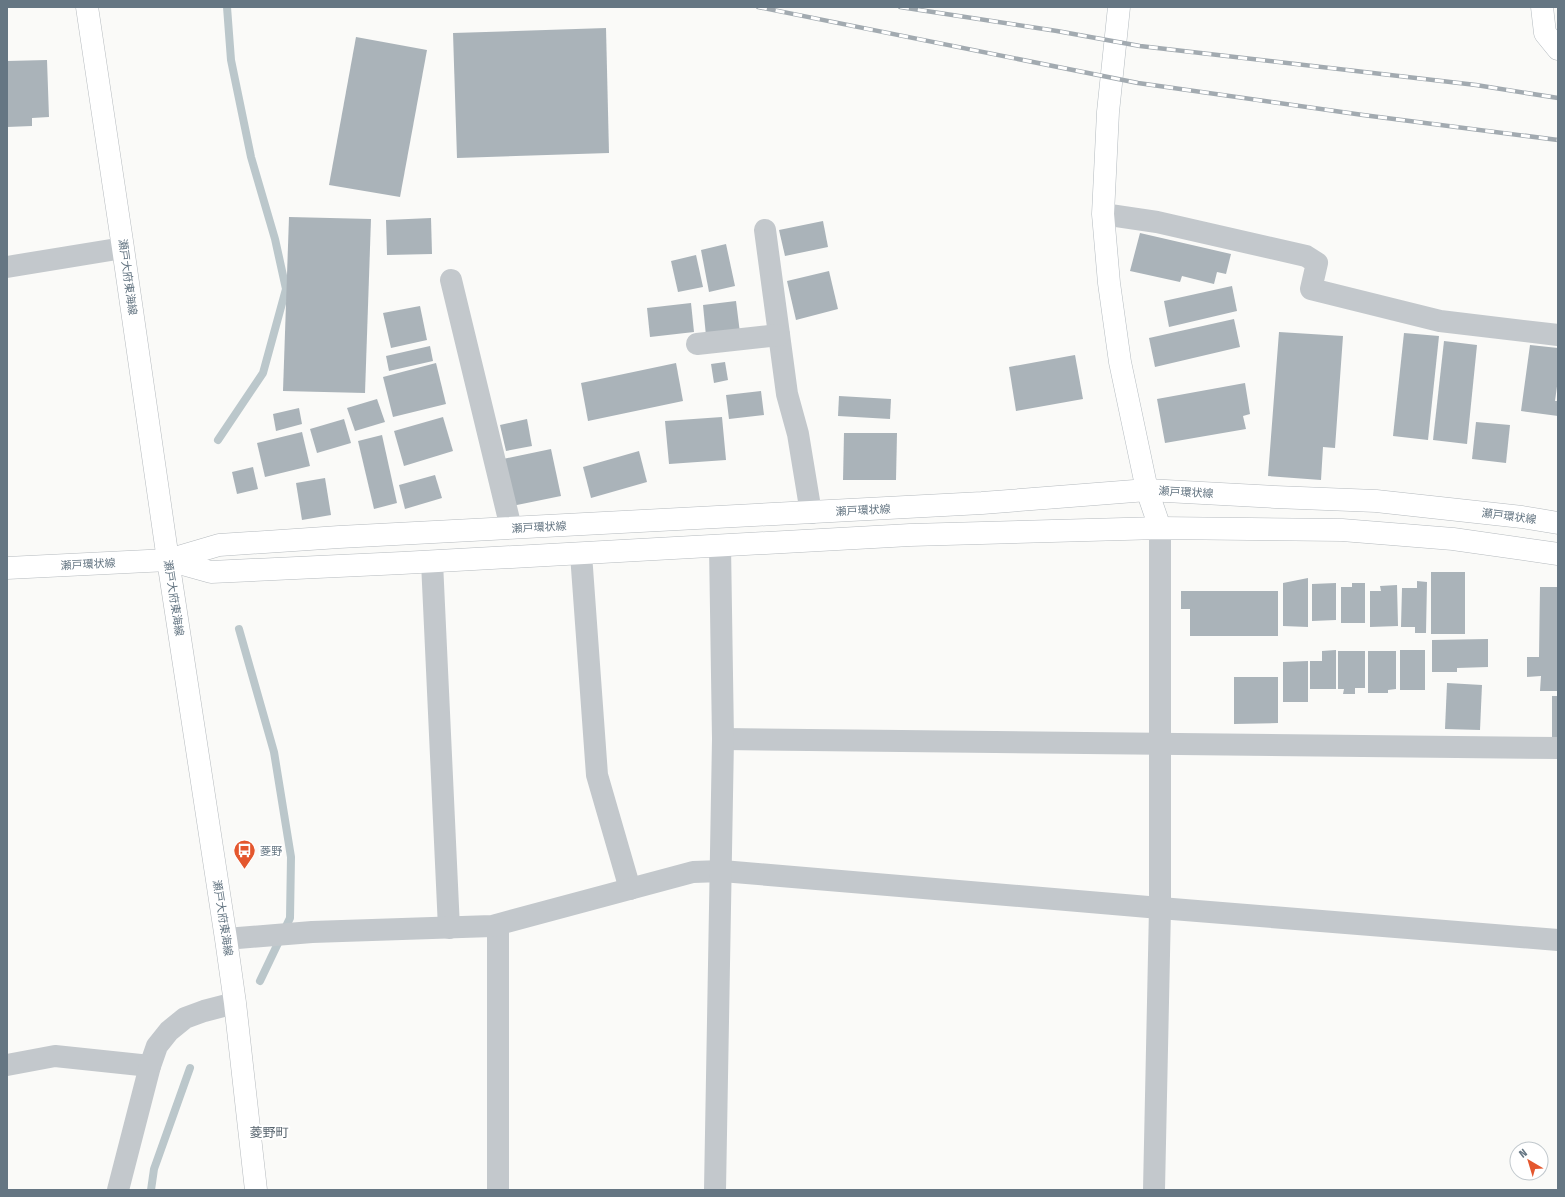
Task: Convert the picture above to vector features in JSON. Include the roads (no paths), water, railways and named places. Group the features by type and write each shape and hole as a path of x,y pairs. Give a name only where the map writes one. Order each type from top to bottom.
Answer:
{"main road":[{"name":"瀬戸大府東海線","path":"87,7 168,560 226,939 235,1003 256,1190"},
{"path":"1118,7 1108,112 1103,214 1120,362 1147,490 1160,528"},
{"path":"1542,7 1545,33 1558,49"},
{"name":"瀬戸環状線","path":"7,568 168,560 219,545 339,537 982,503 1147,490 1275,498 1376,501 1522,517 1558,523"},
{"name":"瀬戸環状線","path":"168,560 211,572 432,562 910,535 1160,528 1342,530 1453,539 1558,554"}],"street":[{"path":"1103,214 1157,222 1306,256 1318,263 1311,289 1440,320 1558,335"},
{"path":"765,230 787,394 798,434 811,513"},
{"path":"7,267 123,248"},
{"path":"451,280 511,528"},
{"path":"697,344 779,335"},
{"path":"1154,1190 1160,908 1160,528"},
{"path":"715,1190 722,871 723,739 720,546"},
{"path":"581,554 597,775 630,889"},
{"path":"432,562 449,928"},
{"path":"723,739 1558,748"},
{"path":"226,939 312,932 492,926 693,872 722,871 1558,940"},
{"path":"498,925 498,1190"},
{"path":"118,1190 150,1066 157,1046 169,1032 185,1018 204,1011 235,1003"},
{"path":"7,1065 55,1056 150,1066"}],"waterway":[{"path":"218,440 263,373 286,289 275,239 251,157 231,60 227,7"},
{"path":"239,629 274,752 291,857 290,918 260,981"},
{"path":"151,1190 154,1169 190,1068"}],"railway":[{"path":"758,7 1138,83 1363,115 1558,140"},
{"path":"900,7 1057,31 1140,46 1476,85 1558,98"}],"place":[{"name":"菱野","path":"244,870"}],"district":[{"name":"菱野町","path":"269,1132"}]}
